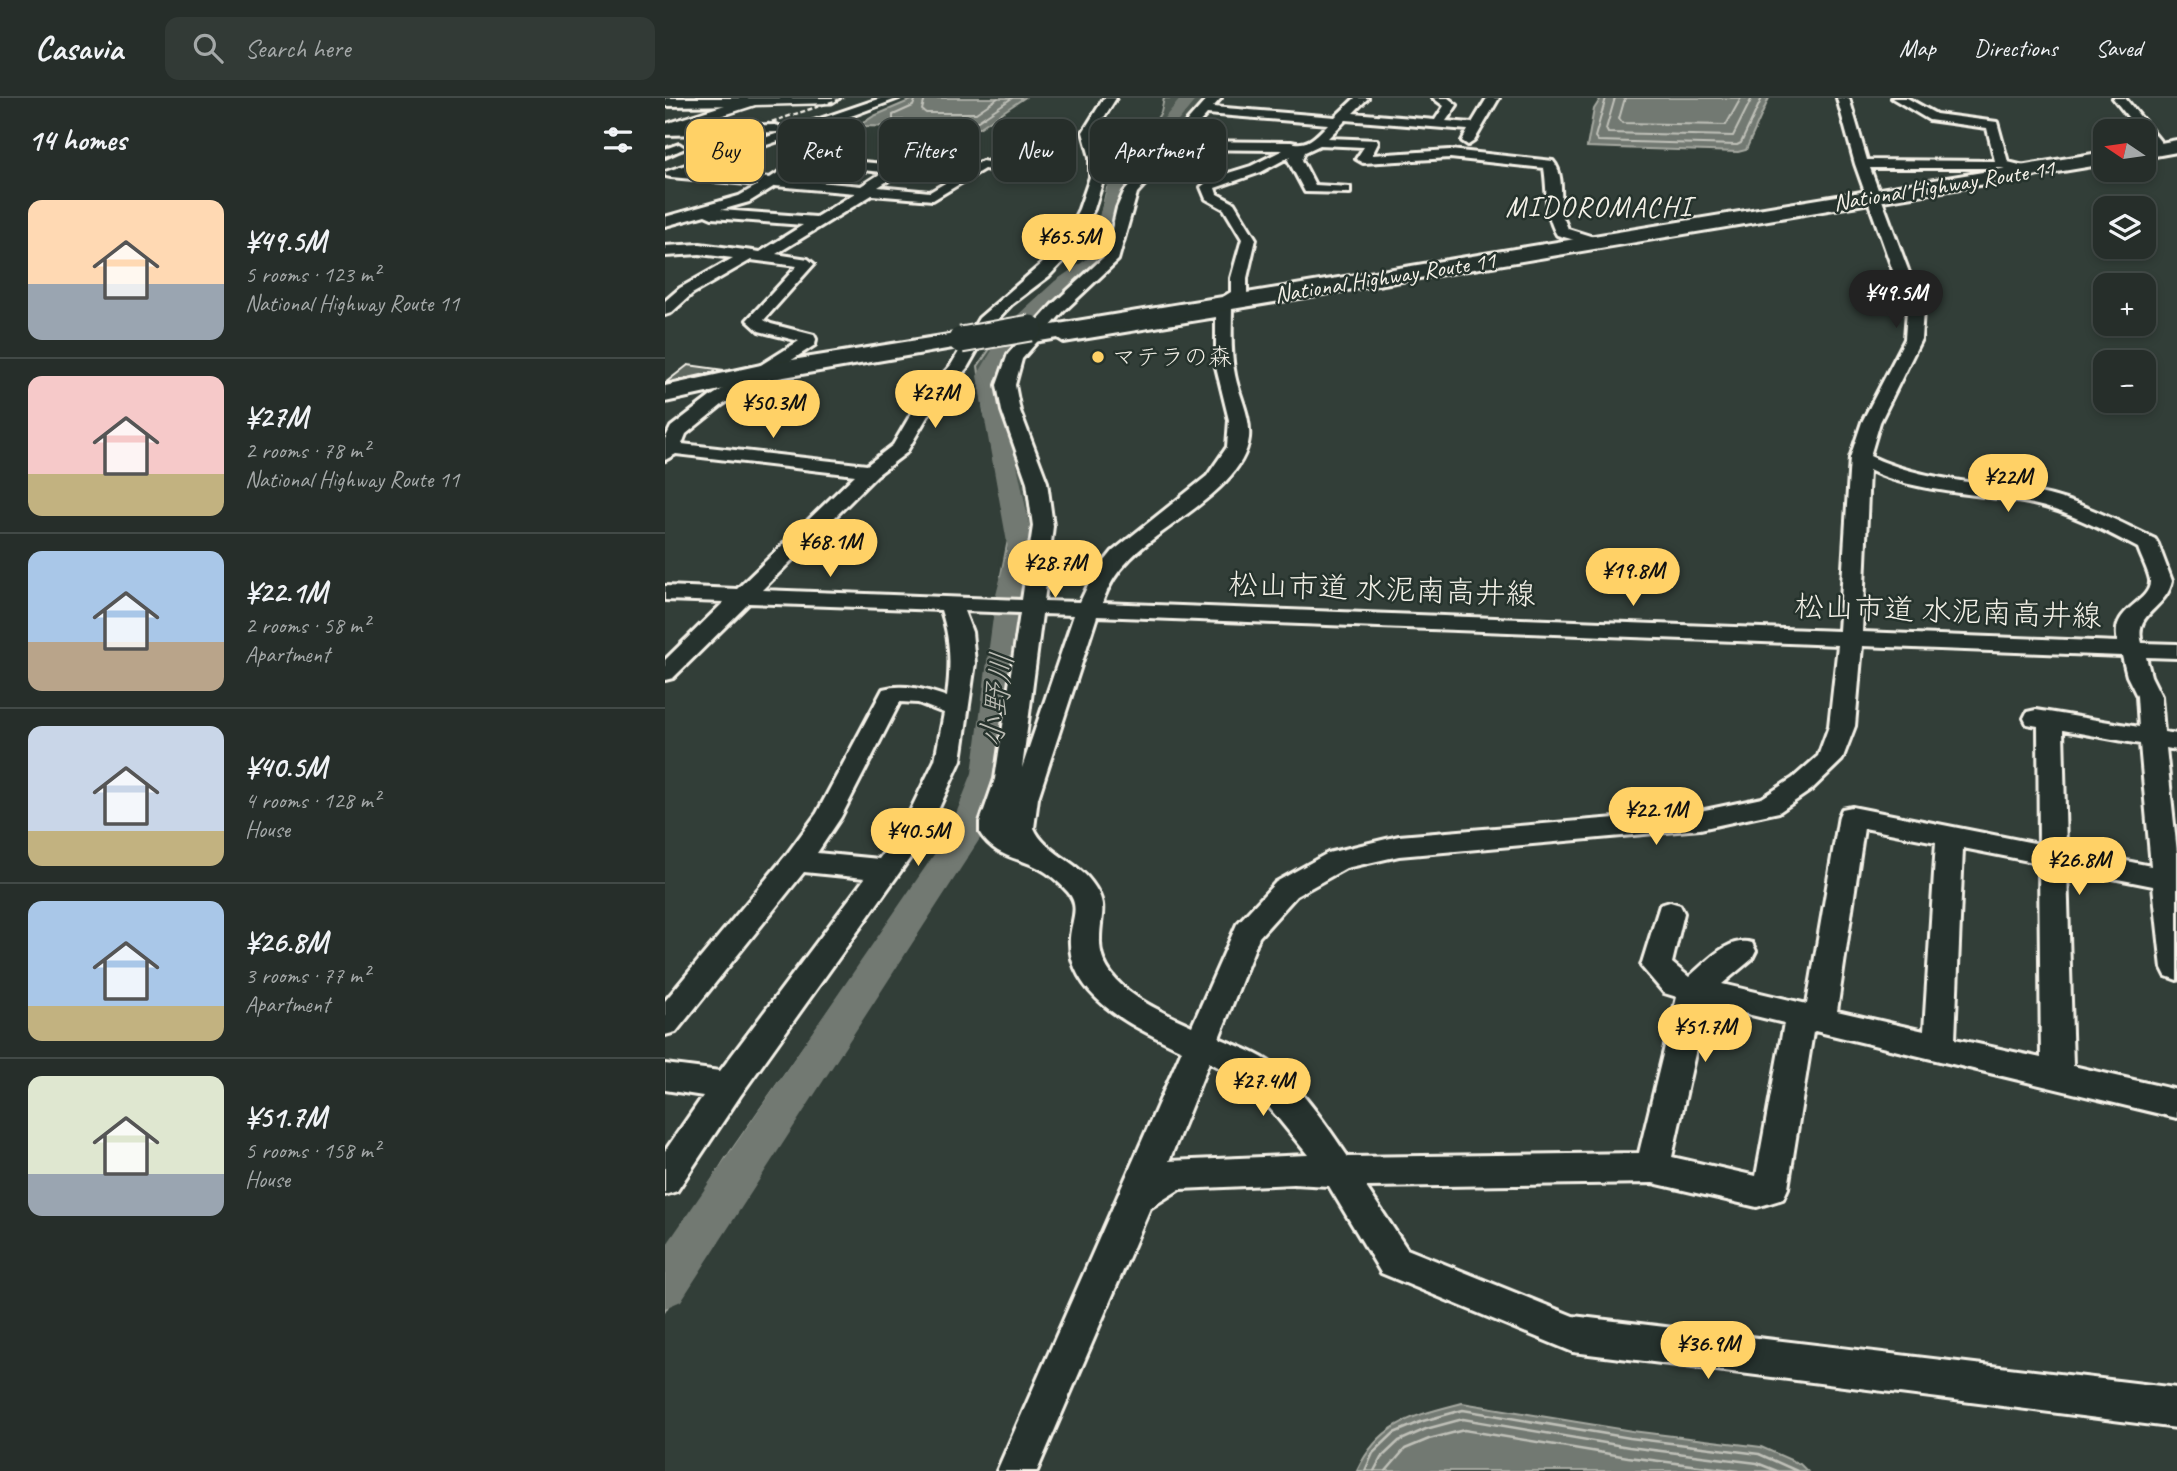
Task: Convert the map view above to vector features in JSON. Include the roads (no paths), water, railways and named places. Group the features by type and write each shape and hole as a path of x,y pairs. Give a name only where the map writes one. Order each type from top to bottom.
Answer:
{"highway":[{"name":"National Highway Route 11","path":"665,394 761,373 1229,303 2014,167 2093,157"},
{"name":"National Highway Route 11","path":"665,402 958,344"}],"main road":[{"path":"665,130 752,100 794,103 832,98"}],"street":[{"path":"829,119 893,98"},
{"path":"665,673 870,471 888,461 909,438 926,404 958,368 984,322 1048,269 1067,248 1096,180 1098,158 1089,132 1110,98"},
{"path":"1197,119 1215,98"},
{"path":"1438,124 1451,105 1439,98"},
{"path":"1461,155 1493,98"},
{"path":"1017,1471 1137,1196 1247,932 1286,889 1338,860 1399,846 1700,820 1770,806 1802,784 1829,760 1842,726 1850,639 1860,458 1871,422 1913,339 1916,326 1915,310 1863,164 1843,98"},
{"path":"1863,164 2014,167 1993,125 1933,117 1898,98"},
{"path":"2119,98 2159,147"},
{"path":"665,102 752,100"},
{"path":"1205,110 1476,127"},
{"path":"1340,117 1299,152 1295,160 1310,189 1345,190"},
{"path":"1252,126 1340,117 1371,144 1363,159 1461,155 1551,165 1553,209 1562,232 1588,240"},
{"path":"665,130 778,131"},
{"path":"668,174 778,136"},
{"path":"1226,145 1291,146 1299,152"},
{"path":"665,153 679,149"},
{"path":"865,156 874,151"},
{"path":"1366,152 1299,152 1279,155 1255,169 1217,181 1208,187 1211,196 1229,206 1249,239 1229,303 1226,377 1238,421 1237,446 1219,475 1136,541 1107,570 1088,610 1057,694 1046,738 1021,814 1020,829 1044,859 1077,881 1088,900 1091,916 1085,936 1087,957 1107,990 1127,1006 1200,1044 1235,1057 1268,1080 1338,1172 1380,1244 1394,1261 1573,1334 2177,1408"},
{"path":"979,164 993,167"},
{"path":"668,174 933,196 982,165"},
{"path":"1304,176 1331,175"},
{"path":"665,222 732,204 778,179"},
{"path":"665,310 686,291 815,222 834,215 879,181"},
{"path":"824,185 827,182"},
{"path":"1044,859 1025,855 1005,845 994,833 994,822 1008,779 1028,608 1043,526 1037,482 1011,411 1006,385 1014,358 1032,332 1113,257 1118,248 1127,199 1141,182"},
{"path":"697,212 752,218 794,218 815,222"},
{"path":"700,250 752,218"},
{"path":"665,251 700,250 757,255 806,264 758,316 756,323 765,328 801,334 808,339 806,345 739,386 678,431 668,451 870,471"},
{"path":"1068,316 1068,306 1073,297 1071,295"},
{"path":"1064,337 1229,303"},
{"path":"1860,458 1892,474 2040,499 2099,520 2147,544 2161,581 2158,594 2131,618 2128,635 2139,676 2164,740 2177,968"},
{"path":"665,593 993,607"},
{"path":"665,1180 729,1086 913,834 948,760 963,663 960,632 950,605"},
{"name":"松山市道 水泥南高井線","path":"993,607 2177,651"},
{"path":"665,1023 797,861 828,817 892,694 921,696 956,709"},
{"path":"2057,1075 2054,856 2043,720 2164,740"},
{"path":"1137,1196 1175,1174 1294,1169 1338,1172 1654,1168 1757,1192 1771,1188 1798,1026 1823,1009 1852,816 2172,880"},
{"path":"1939,1047 1950,836"},
{"path":"797,861 885,870"},
{"path":"1670,913 1656,966 1675,985 2177,1104"},
{"path":"1654,1168 1694,990 1741,951"},
{"path":"665,1077 729,1086"}],"water":[{"path":"916,98 1024,98 979,128 979,119 879,119 879,126 865,126 865,122"},
{"path":"1601,98 1769,98 1746,150 1738,152 1587,147 1594,109"},
{"path":"1462,1403 1632,1431 1761,1447 1800,1464 1807,1471 1357,1471 1366,1455 1387,1431 1413,1417"}],"waterway":[{"name":"小野川","path":"665,1286 964,837 988,773 1010,595 1021,548 988,376 1015,330 1062,285 1096,262 1117,185 1189,98"}],"railway":[{"path":"665,157 844,98"}],"place":[{"name":"マテラの森","path":"1098,357"}],"district":[{"name":"MIDOROMACHI","path":"1599,206"}]}
